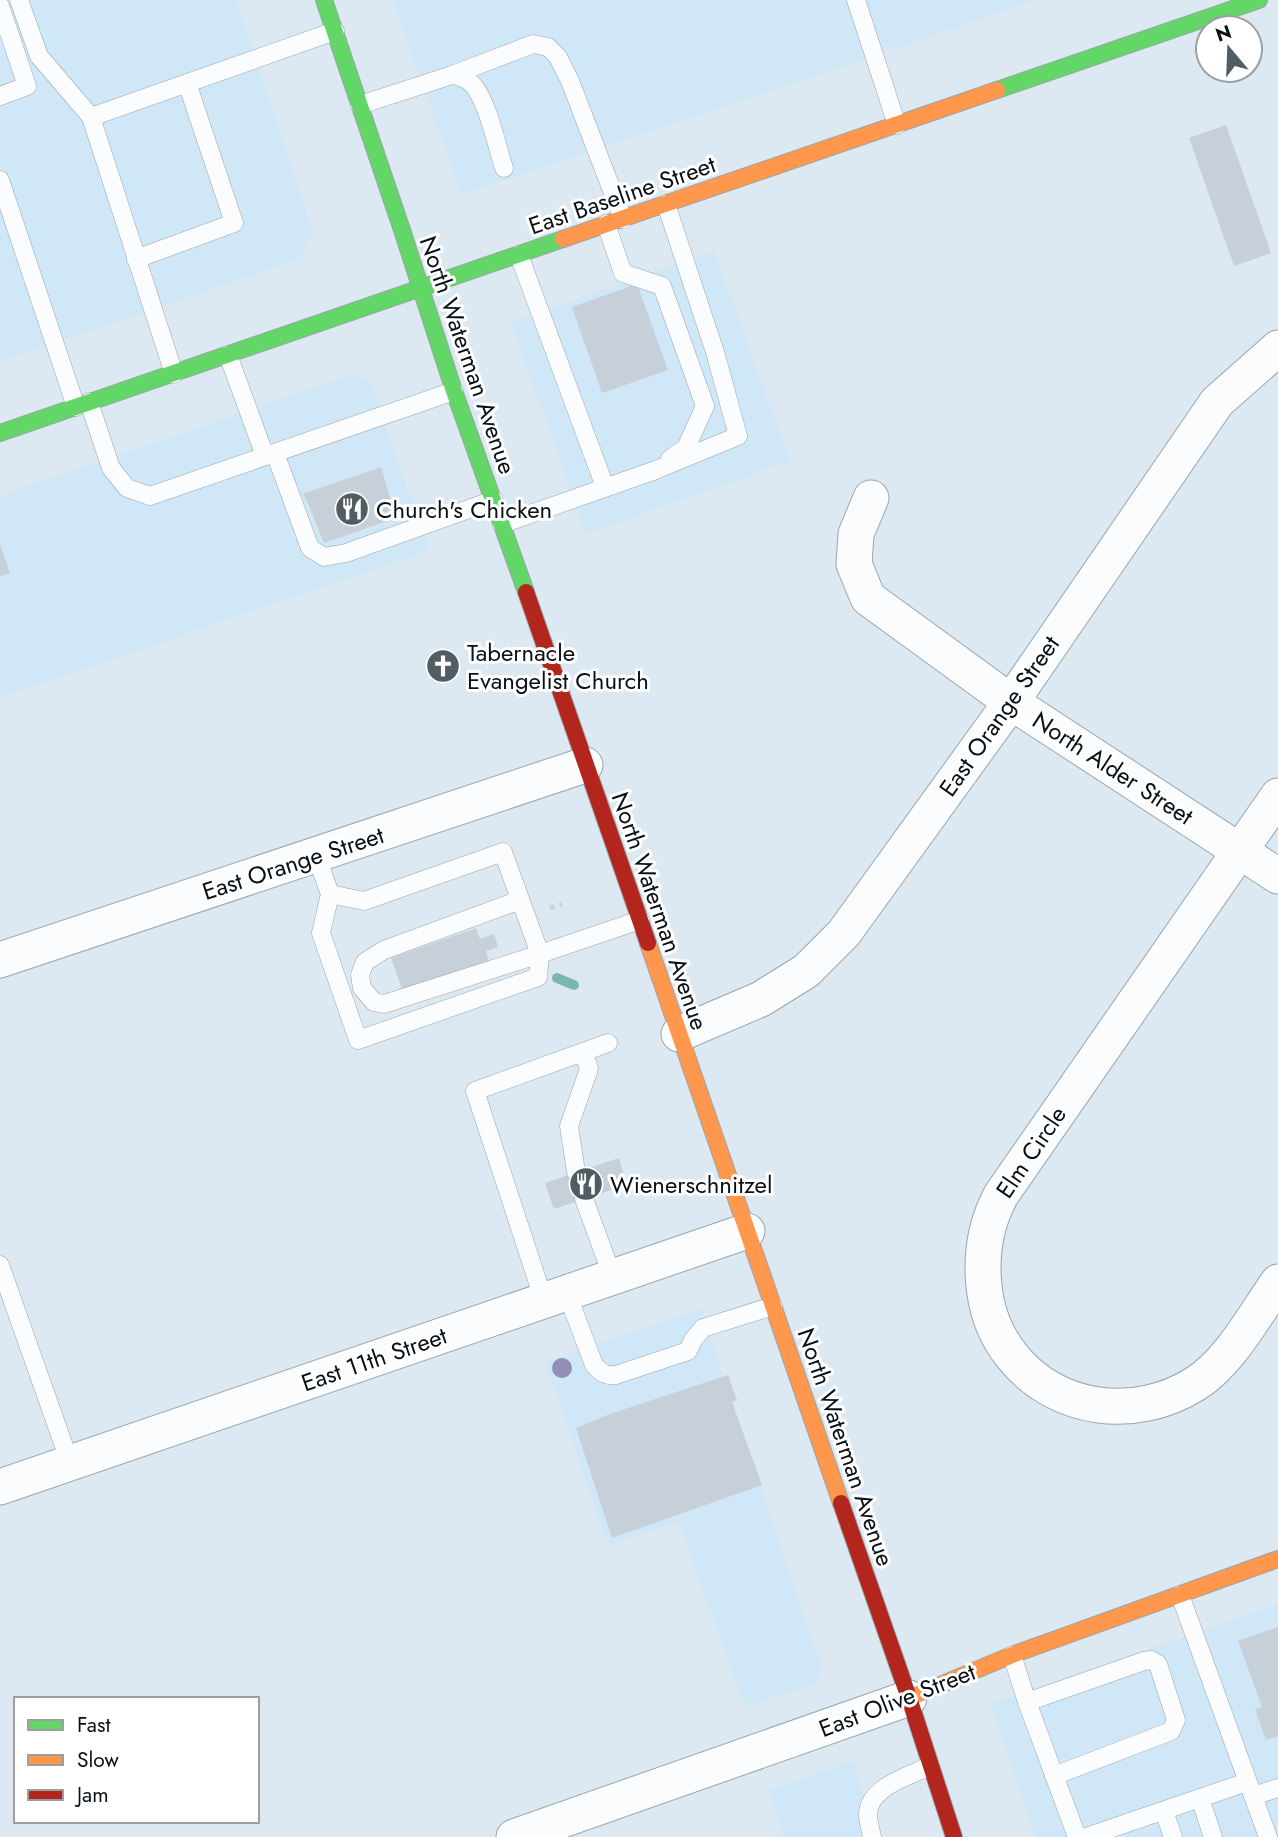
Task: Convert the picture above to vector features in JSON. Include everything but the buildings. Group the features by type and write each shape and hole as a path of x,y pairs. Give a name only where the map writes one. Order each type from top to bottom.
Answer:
{"main road":[{"name":"North Waterman Avenue","path":"324,0 454,391 640,920 909,1699 954,1837"},
{"name":"East Baseline Street","path":"0,433 897,125 1192,17 1259,0"},
{"name":"East Olive Street","path":"909,1699 1012,1655 1278,1559"}],"street":[{"name":"East Orange Street","path":"679,1034 761,999 807,971 844,933 1011,702 1217,402 1278,348"},
{"name":"North Alder Street","path":"871,498 856,534 854,564 868,598 1011,702 1278,876"},
{"name":"East Orange Street","path":"0,960 586,765"},
{"name":"Elm Circle","path":"1278,796 993,1208 984,1251 983,1276 987,1303 996,1330 1011,1356 1034,1379 1061,1396 1089,1405 1118,1407 1146,1404 1171,1396 1211,1373 1224,1359 1278,1282"},
{"name":"East 11th Street","path":"0,1487 747,1231"},
{"name":"East Olive Street","path":"514,1837 909,1699"}],"lane":[{"path":"19,0 39,56 91,117 174,374"},
{"path":"856,0 897,125"},
{"path":"0,6 27,86 0,96"},
{"path":"91,117 335,31"},
{"path":"360,104 452,75 533,44 548,47 558,57 570,81 614,222 623,273 662,286 705,406 686,447 653,471"},
{"path":"452,75 463,77 474,86 485,107 504,168"},
{"path":"136,259 234,223 187,83"},
{"path":"0,180 83,404 111,468 127,488 150,496 454,391"},
{"path":"502,524 653,471 738,436 715,352 666,204"},
{"path":"519,255 605,487"},
{"path":"228,355 310,548 324,557 346,552 494,500"},
{"path":"316,855 330,894 321,933 358,1040 538,977 540,954 503,852 364,901 330,894"},
{"path":"520,900 384,950 365,962 360,975 362,988 374,1002 384,1004 640,920"},
{"path":"608,1043 475,1091 556,1297 594,1365 608,1376 616,1375 688,1350 704,1328 773,1306"},
{"path":"576,1172 569,1126 589,1069 584,1053"},
{"path":"584,1199 613,1278"},
{"path":"0,1265 70,1463"},
{"path":"1180,1595 1268,1837"},
{"path":"1012,1655 1077,1837"},
{"path":"1027,1702 1144,1661 1150,1660 1158,1664 1176,1720 1171,1731 1054,1776"},
{"path":"872,1837 868,1816 870,1802 878,1791 930,1766"},
{"path":"1086,1837 1132,1829 1164,1811 1200,1798 1250,1789 1278,1788"},
{"path":"1200,1798 1213,1837"},
{"path":"1164,1811 1173,1837"}],"shaded area":[{"path":"0,0 237,0 313,234 298,260 0,361"},
{"path":"393,0 1038,0 461,195"},
{"path":"714,251 790,461 586,534 511,322"},
{"path":"352,375 370,380 429,550 0,698 0,496"},
{"path":"700,1308 822,1667 814,1684 745,1706 678,1522 609,1546 545,1363"},
{"path":"1278,1604 1278,1837 1036,1837 991,1704"},
{"path":"853,1761 877,1837 784,1837 768,1790"}],"waterway":[{"path":"557,978 574,985"}],"traffic: fast":[{"path":"324,0 454,391 526,592"},
{"path":"997,90 1259,0"},
{"path":"0,433 563,239"}],"traffic: slow":[{"path":"563,239 997,90"},
{"path":"648,943 841,1503"},
{"path":"909,1698 1012,1655 1278,1559"}],"traffic: jam":[{"path":"526,592 648,943"},
{"path":"841,1503 954,1837"}],"place":[{"name":"Church's Chicken","path":"352,509"},
{"name":"Tabernacle Evangelist Church","path":"443,666"},
{"name":"Wienerschnitzel","path":"586,1184"}]}
